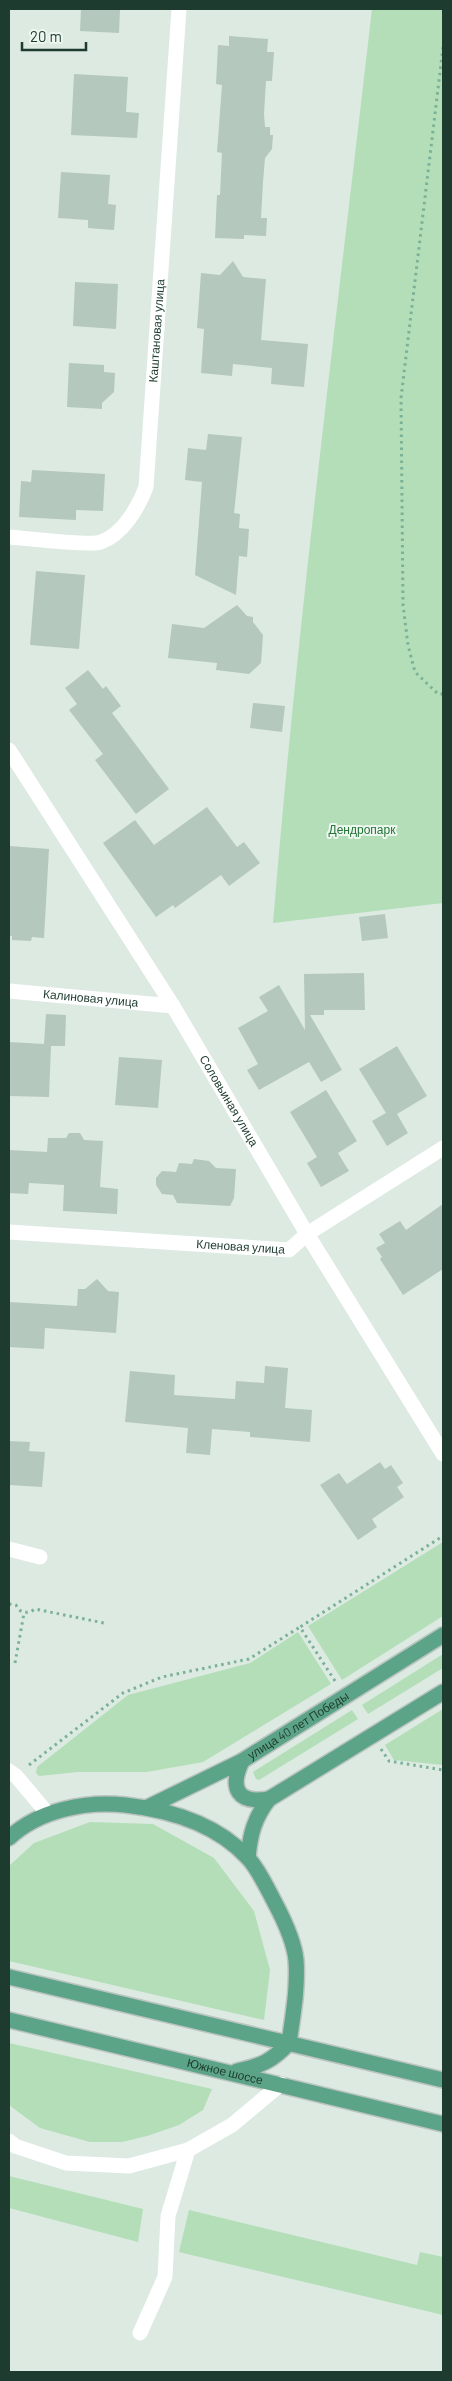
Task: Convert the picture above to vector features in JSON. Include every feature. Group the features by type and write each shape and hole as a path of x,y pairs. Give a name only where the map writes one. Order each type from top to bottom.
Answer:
{"main road":[{"name":"улица 40 лет Победы","path":"148,1807 242,1761 443,1635"},
{"path":"248,1858 250,1832 260,1811 269,1799 443,1692"},
{"path":"242,1761 236,1774 239,1794 247,1800 269,1799"},
{"path":"9,1838 17,1831 48,1814 78,1806 112,1803 148,1807 182,1816 202,1824 219,1834 248,1858 283,1919 296,1958 296,1994 289,2043 276,2056 258,2067 230,2072"},
{"path":"9,1976 443,2080"},
{"name":"Южное шоссе","path":"9,2020 443,2124"}],"street":[{"name":"Каштановая улица","path":"9,537 99,543 114,534 127,521 138,506 146,487 179,9"},
{"name":"Соловьиная улица","path":"9,750 173,1006 307,1234 443,1454"},
{"name":"Калиновая улица","path":"9,991 173,1006"},
{"name":"Кленовая улица","path":"9,1232 289,1250 307,1234 443,1148"},
{"path":"9,1549 40,1557"},
{"path":"12,1774 48,1814"},
{"path":"9,2141 15,2146 66,2162 129,2166 188,2150 232,2125 280,2084"},
{"path":"140,2333 165,2277 168,2216 188,2150"}],"path":[{"path":"443,47 401,398 403,605 408,644 415,672 438,694 443,694"},
{"path":"12,1774 123,1692 162,1678 249,1659 443,1536"},
{"path":"9,1604 16,1605 24,1613"},
{"path":"24,1613 35,1609 104,1623"},
{"path":"15,1663 24,1613"},
{"path":"300,1628 344,1697"},
{"path":"372,1736 389,1761 443,1770"}],"green space":[{"name":"Дендропарк","path":"372,9 443,9 443,903 273,923 306,579"},
{"path":"443,1542 443,1616 342,1680 308,1626"},
{"path":"298,1632 331,1684 203,1762 147,1772 78,1772 39,1776 36,1773 37,1767 128,1695 250,1663"},
{"path":"443,1654 443,1668 368,1714 362,1705"},
{"path":"443,1709 443,1765 394,1760 385,1745"},
{"path":"352,1710 358,1719 259,1780 256,1779 253,1772"},
{"path":"90,1822 153,1824 214,1858 254,1911 270,1970 264,2020 9,1961 9,1866 34,1843"},
{"path":"9,2043 212,2089 203,2110 179,2125 122,2142 90,2142 40,2128 9,2105"},
{"path":"9,2176 143,2209 138,2242 9,2208"},
{"path":"189,2210 417,2265 420,2252 443,2257 443,2315 179,2252"}],"building":[{"path":"81,9 120,9 119,33 80,31"},
{"path":"229,36 268,39 267,52 274,52 272,81 266,81 264,114 265,127 270,127 270,135 273,135 272,149 265,158 263,182 261,218 267,218 266,236 244,235 244,239 215,238 217,195 220,195 222,153 217,152 222,85 216,84 218,45 229,46"},
{"path":"74,74 128,77 126,112 139,113 137,138 71,135"},
{"path":"61,172 110,175 108,204 116,205 114,230 88,228 88,220 58,218"},
{"path":"233,261 243,277 266,279 261,340 308,344 304,387 271,384 272,368 233,364 232,376 201,373 204,329 197,328 201,273 220,275"},
{"path":"75,282 118,284 116,329 73,326"},
{"path":"69,363 104,365 104,372 115,373 114,392 102,403 102,409 67,407"},
{"path":"208,434 242,437 234,513 240,514 239,528 249,529 247,557 239,556 236,595 195,575 202,482 185,480 188,448 206,450"},
{"path":"32,470 105,474 103,511 76,510 76,520 19,517 21,481 31,482"},
{"path":"36,571 85,575 79,649 30,645"},
{"path":"237,605 247,616 253,617 253,622 263,635 261,663 249,674 216,670 217,663 168,658 172,624 204,628"},
{"path":"88,670 103,689 106,686 121,706 112,713 169,789 136,814 95,760 103,754 69,710 77,704 65,688"},
{"path":"253,703 285,706 282,732 250,728"},
{"path":"207,807 237,847 244,842 260,863 229,886 221,875 175,908 173,905 156,917 103,843 135,820 154,845"},
{"path":"9,846 49,849 44,938 32,937 31,941 12,940 12,936 9,936"},
{"path":"385,914 388,938 362,941 359,917"},
{"path":"364,973 365,1010 324,1010 324,1015 310,1015 342,1070 321,1082 309,1062 259,1090 247,1070 258,1064 238,1028 268,1011 259,997 279,985 305,1030 304,974"},
{"path":"46,1014 66,1015 65,1046 51,1046 49,1097 9,1096 9,1042 44,1044"},
{"path":"397,1046 427,1096 397,1114 408,1133 387,1146 372,1121 386,1113 359,1069"},
{"path":"119,1057 162,1060 158,1108 115,1105"},
{"path":"326,1090 357,1141 338,1153 349,1171 321,1187 307,1163 317,1157 290,1112"},
{"path":"69,1133 80,1133 84,1140 103,1141 100,1187 118,1189 117,1214 63,1211 64,1185 29,1183 28,1194 9,1193 9,1150 47,1152 48,1138 66,1138"},
{"path":"194,1159 209,1161 216,1168 236,1169 234,1198 230,1206 177,1203 173,1195 162,1194 156,1185 156,1178 162,1171 176,1172 179,1163 192,1164"},
{"path":"443,1204 443,1269 403,1295 380,1259 382,1257 376,1248 385,1243 379,1234 400,1221 406,1230"},
{"path":"97,1279 108,1291 119,1292 116,1333 45,1328 44,1349 9,1347 9,1302 77,1306 78,1289 85,1289"},
{"path":"265,1366 288,1368 285,1408 312,1410 310,1442 250,1437 250,1432 212,1429 210,1455 186,1453 188,1428 125,1422 130,1371 175,1375 174,1395 235,1399 236,1381 264,1383"},
{"path":"9,1441 30,1442 29,1451 45,1452 42,1487 9,1485"},
{"path":"380,1462 385,1469 391,1465 403,1483 397,1487 404,1497 372,1519 377,1527 358,1540 320,1485 339,1473 347,1484"}]}
